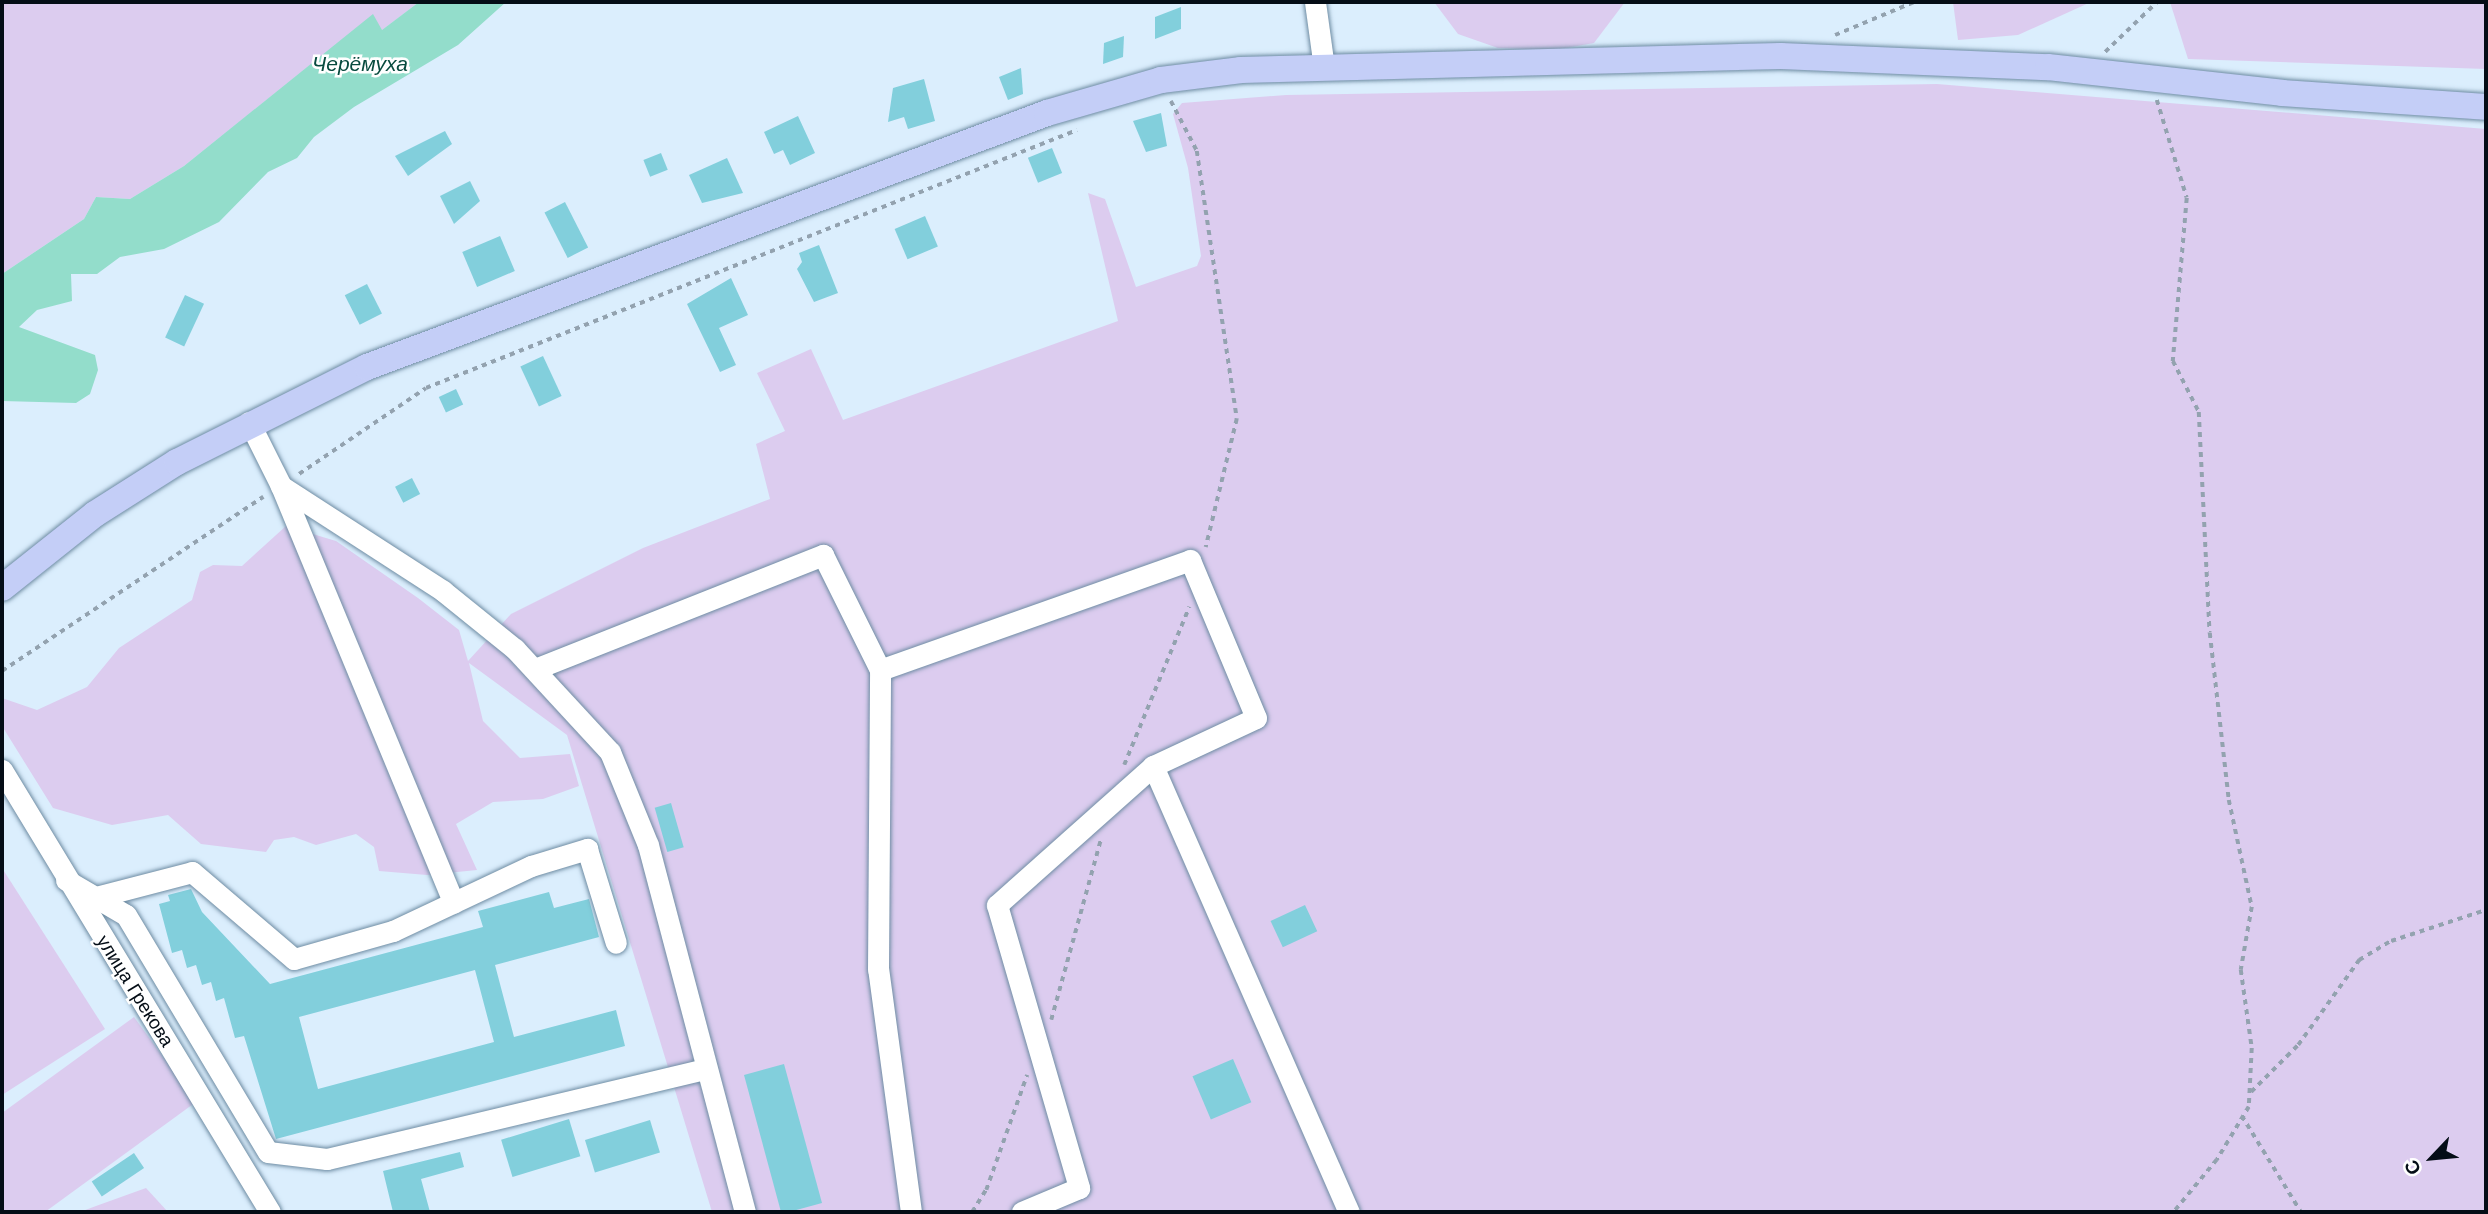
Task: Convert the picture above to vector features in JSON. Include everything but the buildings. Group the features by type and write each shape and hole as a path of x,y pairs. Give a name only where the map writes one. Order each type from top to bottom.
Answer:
{"main road":[{"path":"2,588 95,514 249,422 367,367 1114,91 1241,70 1781,55 2036,66 2155,80 2486,107"}],"lane":[{"path":"1315,2 1324,68"},
{"path":"249,422 281,486 454,903"},
{"path":"281,486 443,591 535,669 610,752 630,793 745,1212"},
{"path":"535,669 823,555 880,670 878,969 911,1212"},
{"path":"880,670 1190,560 1256,718 1153,766 997,905 1079,1188 1022,1212"},
{"path":"1153,766 1349,1212"},
{"name":"улица Грекова","path":"2,770 66,880 270,1212"},
{"path":"100,895 192,872 294,959 382,936 531,866 587,849 616,943"},
{"path":"66,880 100,895 126,915 268,1152 327,1159 706,1069"}],"path":[{"path":"1829,37 1914,2"},
{"path":"2103,54 2157,2"},
{"path":"2155,80 2187,198 2173,361 2199,412 2210,633 2229,800 2251,896 2241,970 2251,1092"},
{"path":"1162,103 1171,100 1181,112 1197,151 1235,398 1236,442 1206,553"},
{"path":"2,671 426,388 1087,126"},
{"path":"1119,775 1193,596"},
{"path":"1047,1032 1103,833"},
{"path":"2174,1212 2217,1160 2242,1116 2251,1092 2298,1045 2359,960 2391,941 2486,910"},
{"path":"972,1212 986,1190 1031,1068"},
{"path":"2242,1116 2301,1212"}],"shaded area":[{"path":"2,2 419,2 381,31 373,15 184,166 130,199 96,197 84,219 2,274"},
{"path":"1434,2 1625,2 1594,43 1554,50 1498,48 1458,34"},
{"path":"1953,2 2091,2 2018,35 1958,40"},
{"path":"2170,2 2486,2 2486,69 2188,59"},
{"path":"1937,84 2486,129 2486,1212 712,1212 567,735 469,663 483,721 520,758 570,754 579,786 543,799 493,802 456,824 477,870 427,875 379,871 374,847 356,834 316,845 294,837 274,840 266,852 201,844 168,815 112,825 53,808 2,726 2,698 37,710 87,687 119,648 192,600 200,572 213,565 242,566 286,526 336,541 418,598 459,630 468,661 511,614 643,548 770,499 756,444 785,431 757,373 811,349 843,420 1118,321 1088,193 1105,199 1136,287 1197,266 1201,256 1188,168 1173,114 1182,103 1286,95"},
{"path":"2,868 105,1029 2,1095"},
{"path":"134,1017 196,1102 45,1212 2,1212 2,1113"},
{"path":"146,1188 168,1212 80,1212 96,1206"}],"water":[{"name":"Черёмуха","path":"419,2 506,2 458,45 354,107 314,137 297,158 268,172 219,222 164,249 120,257 97,274 71,274 72,301 37,310 19,327 95,355 98,370 90,394 76,403 2,401 2,274 84,219 96,197 130,199 184,166 373,14 382,30"}]}
